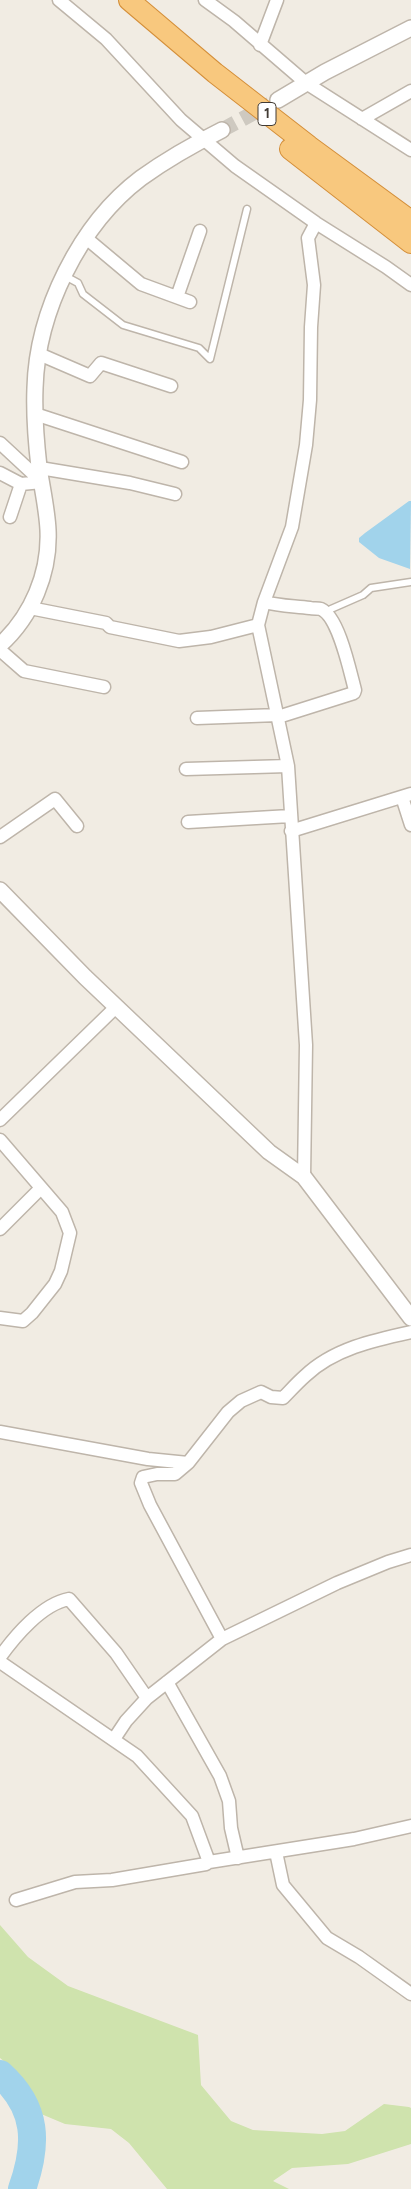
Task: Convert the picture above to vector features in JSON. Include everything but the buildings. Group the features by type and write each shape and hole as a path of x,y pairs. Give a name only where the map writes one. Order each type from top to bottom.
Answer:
{"highway":[{"name":"1","path":"129,0 215,73 406,214"},
{"name":"1","path":"215,73 242,109 411,243"}],"street":[{"path":"58,0 120,52 181,120 235,166 316,223 411,285"},
{"path":"205,0 234,21 260,46 306,83 411,150"},
{"path":"260,46 278,0"},
{"path":"278,100 306,83 411,28"},
{"path":"362,119 411,91"},
{"path":"0,645 10,636 30,608 43,577 49,532 41,475 34,387 46,320 64,275 86,238 102,217 141,178 222,130"},
{"path":"304,1177 306,1045 288,766 258,625 264,602 292,527 306,445 310,400 311,327 314,285 308,238 316,223"},
{"path":"177,297 200,231"},
{"path":"86,238 140,284 190,302"},
{"path":"39,354 90,376 101,363 171,386"},
{"path":"36,414 182,462"},
{"path":"0,443 41,475"},
{"path":"0,473 22,484"},
{"path":"10,517 22,484 41,475 130,483 175,494"},
{"path":"196,718 278,716 354,692 355,690 336,628 327,613 321,609 264,602"},
{"path":"30,608 106,623 110,627 179,641 211,637 258,625"},
{"path":"0,650 24,671 104,687"},
{"path":"186,769 288,766"},
{"path":"292,830 406,795 411,825"},
{"path":"0,838 55,799 77,826"},
{"path":"188,822 290,816"},
{"path":"0,890 116,1006 268,1152 304,1177 411,1318"},
{"path":"0,1120 116,1006"},
{"path":"0,1140 62,1212 70,1233 55,1284 27,1319 11,1321 0,1318"},
{"path":"0,1162 9,1152"},
{"path":"0,1229 41,1188"},
{"path":"222,1639 157,1519 141,1483 143,1477 148,1475 175,1474 188,1463 228,1412 240,1401 261,1392 271,1397 284,1398 306,1374 328,1359 358,1345 411,1332"},
{"path":"0,1432 148,1459 188,1463"},
{"path":"114,1739 126,1721 147,1698 222,1639 337,1583 388,1562 411,1555"},
{"path":"0,1658 33,1619 63,1600 69,1599 116,1653 147,1698"},
{"path":"0,1662 137,1756 192,1816 209,1862"},
{"path":"167,1682 220,1776 229,1801 231,1828 238,1858"},
{"path":"16,1900 75,1882 112,1880 209,1862 354,1839 411,1826"},
{"path":"276,1852 284,1885 326,1938 359,1957 411,1994"}],"lane":[{"path":"64,275 78,283 83,294 123,325 200,348 210,359 247,208"},
{"path":"327,613 331,609 363,595 371,588 411,582"}],"green space":[{"path":"0,1925 28,1957 68,1986 198,2035 201,2085 231,2121 253,2130 322,2134 345,2131 384,2104 409,2107 411,2108 411,2144 348,2164 292,2168 273,2181 289,2189 167,2189 129,2143 111,2129 65,2124 34,2111 11,2067 0,2058"}],"water":[{"path":"411,501 410,569 379,558 359,542 359,538 365,533"}],"waterway":[{"path":"0,2074 13,2087 22,2100 28,2113 31,2127 31,2157 22,2189"}],"tunnel":[{"path":"222,130 270,104"}]}
